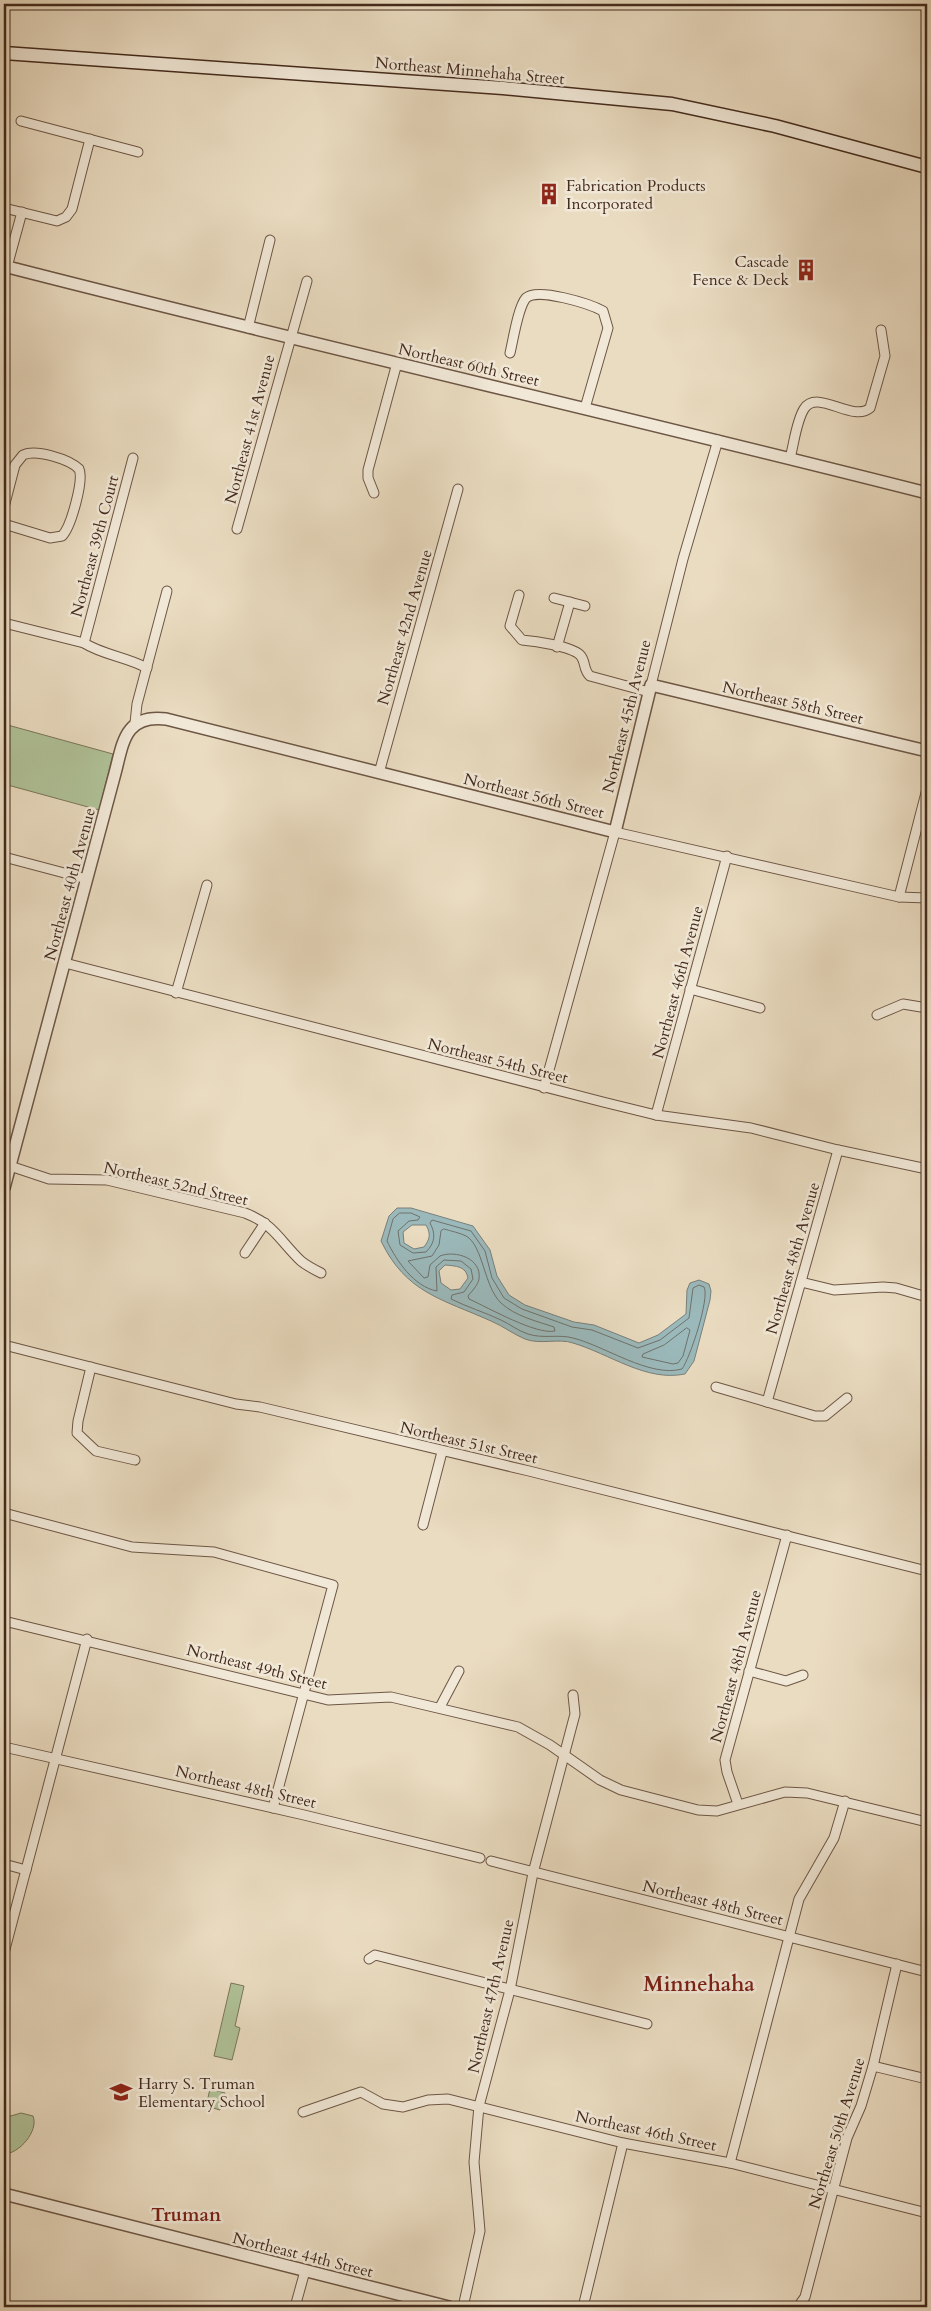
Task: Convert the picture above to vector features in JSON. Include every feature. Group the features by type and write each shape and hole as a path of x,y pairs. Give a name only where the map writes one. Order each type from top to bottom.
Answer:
{"main road":[{"name":"Northeast Minnehaha Street","path":"4,53 491,87 672,104 766,124 927,167"}],"street":[{"path":"21,121 138,152"},
{"path":"4,208 57,221 66,217 72,209 90,139"},
{"path":"6,266 22,212"},
{"path":"248,328 270,240"},
{"name":"Northeast 60th Street","path":"6,266 248,328 718,440 927,494"},
{"name":"Northeast 41st Avenue","path":"237,529 307,281"},
{"path":"510,353 523,302 531,294 540,293 594,306 606,314 608,328 585,408"},
{"path":"790,458 802,413 809,404 817,402 860,413 870,408 885,356 881,330"},
{"path":"374,493 368,478 368,470 397,363"},
{"name":"Northeast 45th Avenue","path":"544,1088 615,832 683,559 718,440"},
{"path":"4,507 15,465 25,454 35,453 67,462 79,469 80,483 68,529 62,536 50,538 4,524"},
{"name":"Northeast 39th Court","path":"84,643 133,458"},
{"name":"Northeast 42nd Avenue","path":"379,773 458,489"},
{"name":"Northeast 40th Avenue","path":"4,1188 7,1165 125,739 129,730 136,723 137,704 167,591"},
{"path":"519,595 510,626 522,640 557,647 579,654 587,673 596,679 650,689"},
{"path":"554,598 585,606"},
{"path":"557,647 570,602"},
{"path":"4,623 84,643 93,649 147,668"},
{"name":"Northeast 58th Street","path":"650,689 927,751"},
{"name":"Northeast 56th Street","path":"136,723 148,719 166,719 615,832 727,856 899,897 927,898"},
{"path":"899,897 927,789"},
{"name":"Northeast 46th Avenue","path":"656,1115 727,856"},
{"path":"4,857 87,879"},
{"path":"176,993 207,885"},
{"name":"Northeast 54th Street","path":"64,963 544,1088 656,1115 751,1128 838,1150 927,1169"},
{"path":"690,989 760,1008"},
{"path":"878,1014 903,1004 927,1008"},
{"name":"Northeast 48th Avenue","path":"767,1402 838,1150"},
{"name":"Northeast 52nd Street","path":"7,1165 49,1179 107,1180 244,1213 265,1223 277,1232 302,1262 321,1273"},
{"path":"245,1253 265,1223"},
{"path":"801,1282 834,1290 883,1287 927,1297"},
{"name":"Northeast 51st Street","path":"4,1345 927,1571"},
{"path":"91,1367 78,1421 77,1433 96,1451 135,1460"},
{"path":"716,1387 815,1416 825,1416 847,1398"},
{"path":"423,1525 442,1452"},
{"path":"4,1513 132,1547 214,1552 333,1585 273,1808"},
{"name":"Northeast 48th Avenue","path":"738,1804 725,1760 787,1536"},
{"name":"Northeast 49th Street","path":"4,1621 87,1639 328,1700 391,1697 440,1707 518,1727 533,1734 600,1780 621,1790 698,1810 717,1811 785,1792 807,1792 927,1822"},
{"path":"4,1953 87,1639"},
{"path":"440,1707 459,1671"},
{"path":"749,1671 786,1681 803,1675"},
{"name":"Northeast 47th Avenue","path":"463,2307 480,2231 474,2162 480,2106 510,1990 534,1873 575,1714 573,1695"},
{"name":"Northeast 48th Street","path":"4,1747 273,1808 480,1858"},
{"path":"730,2163 799,1898 834,1838 845,1801"},
{"name":"Northeast 48th Street","path":"491,1861 927,1972"},
{"path":"4,1864 26,1870"},
{"path":"369,1960 375,1955 647,2024"},
{"name":"Northeast 50th Avenue","path":"798,2307 805,2297 847,2138 862,2106 897,1964"},
{"path":"873,2066 927,2079"},
{"name":"Northeast 46th Street","path":"303,2112 361,2092 383,2104 403,2107 428,2100 448,2099 623,2143 730,2163 927,2213"},
{"path":"583,2307 623,2143"},
{"name":"Northeast 44th Street","path":"4,2194 449,2307"},
{"path":"295,2307 305,2271"}],"green space":[{"path":"4,724 113,754 99,810 4,784"},
{"path":"231,1983 244,1986 235,2026 240,2028 232,2060 214,2056"},
{"path":"210,2089 225,2093 220,2110 206,2106"},
{"path":"21,2113 33,2116 33,2128 21,2146 10,2153 4,2154 4,2118"}],"water":[{"path":"397,1208 411,1208 473,1226 490,1250 497,1276 509,1295 525,1305 574,1322 594,1325 639,1343 658,1335 686,1314 687,1290 690,1283 699,1280 709,1284 711,1291 710,1300 694,1361 685,1374 656,1374 642,1371 573,1343 525,1339 495,1323 441,1300 414,1283 391,1258 381,1241 389,1216","holes":["412,1225 426,1225 429,1236 424,1247 414,1249 404,1243 403,1232","445,1265 460,1267 467,1274 468,1278 460,1289 451,1290 441,1283 439,1271"]}],"place":[{"name":"Fabrication Products Incorporated","path":"549,194"},
{"name":"Cascade Fence & Deck","path":"806,270"},
{"name":"Harry S. Truman Elementary School","path":"121,2092"}],"district":[{"name":"Minnehaha","path":"699,1984"},
{"name":"Truman","path":"186,2214"}]}
